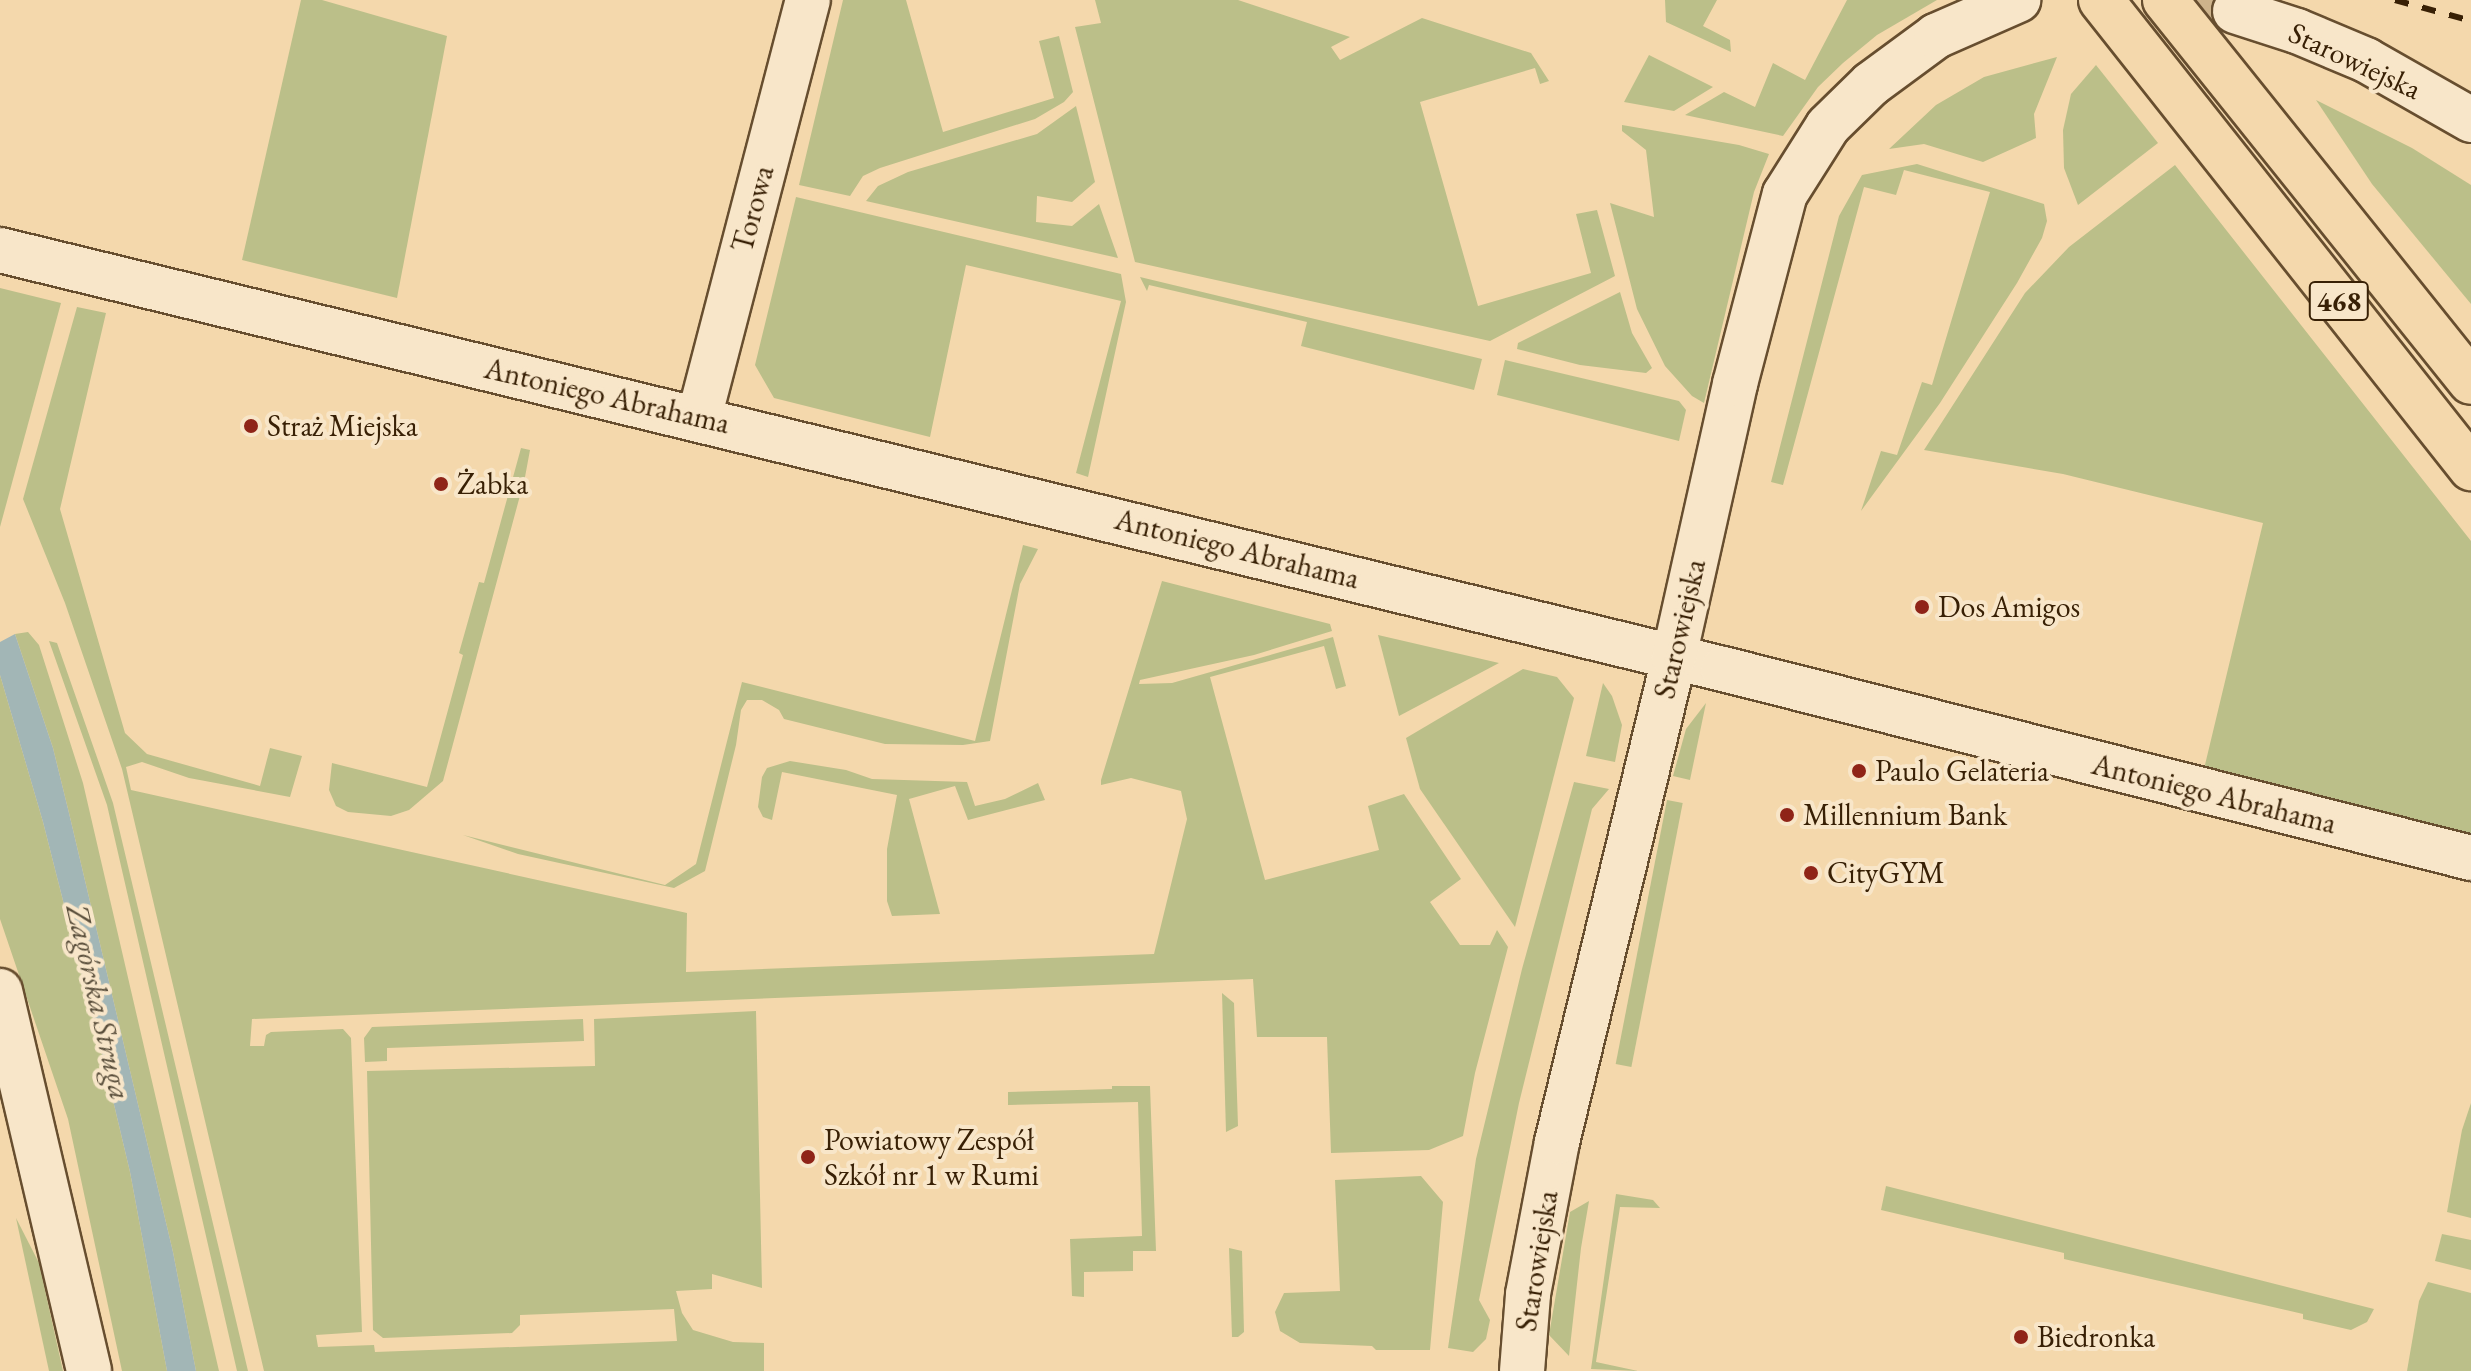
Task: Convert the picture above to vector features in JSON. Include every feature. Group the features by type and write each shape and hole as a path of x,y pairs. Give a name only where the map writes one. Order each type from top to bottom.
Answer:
{"main road":[{"name":"468","path":"2101,0 2471,468"},
{"name":"468","path":"2165,0 2471,382"}],"street":[{"name":"Torowa","path":"699,418 808,0"},
{"name":"Starowiejska","path":"1522,1371 1528,1294 1557,1142 1674,657 1735,384 1785,194 1828,126 1871,84 1936,36 2018,0"},
{"name":"Starowiejska","path":"2235,11 2297,31 2366,60 2471,120"},
{"name":"Antoniego Abrahama","path":"0,250 1674,657 2471,858"},
{"path":"0,991 89,1371"}],"green space":[{"path":"301,0 322,0 447,36 397,298 242,260"},
{"path":"843,0 906,0 943,132 1054,98 1039,41 1059,36 1073,92 1064,102 1035,119 880,168 863,176 850,196 799,185"},
{"path":"1095,0 1238,0 1350,37 1331,47 1340,60 1422,18 1531,53 1549,81 1540,84 1535,68 1420,102 1478,306 1591,273 1576,214 1597,210 1615,276 1490,341 1135,262 1075,27 1101,23"},
{"path":"1665,0 1717,0 1703,26 1730,40 1731,52 1666,22"},
{"path":"1847,0 1937,0 1877,35 1843,63 1818,87 1783,136 1685,115 1724,92 1755,107 1773,63 1805,80"},
{"path":"1649,55 1713,87 1674,111 1624,102"},
{"path":"2057,57 2034,114 2036,138 1983,162 1924,144 1889,149 1936,105 1984,77"},
{"path":"2096,65 2158,143 2078,205 2064,168 2063,130 2071,94"},
{"path":"2316,100 2412,148 2471,185 2471,304 2372,184"},
{"path":"1076,106 1095,182 1072,202 1037,196 1036,222 1072,226 1099,204 1118,258 866,201 878,186 908,172 1037,134"},
{"path":"1622,125 1739,145 1769,154 1754,192 1704,403 1692,396 1665,366 1637,309 1610,203 1654,217 1646,150 1622,131"},
{"path":"1917,164 2044,204 2047,221 2042,238 2017,283 1940,403 1861,511 1881,451 1897,455 1922,382 1932,385 1990,192 1904,170 1896,195 1864,187 1783,485 1771,482 1839,216 1862,175"},
{"path":"2175,165 2471,541 2471,838 2204,769 2263,523 2063,474 1924,450 2025,293 2069,247"},
{"path":"796,197 1121,274 1126,302 1088,477 1076,473 1121,301 966,265 930,437 774,398 755,365"},
{"path":"1140,277 1482,359 1474,390 1301,346 1307,322 1149,285 1147,291"},
{"path":"0,288 61,303 0,527"},
{"path":"1620,292 1632,333 1652,368 1646,373 1580,365 1517,349 1518,343"},
{"path":"77,307 106,313 60,509 125,733 147,754 260,786 270,748 302,756 290,797 189,778 142,762 126,767 131,790 687,913 686,972 1154,954 1187,819 1181,791 1131,778 1101,785 1101,780 1162,581 1330,624 1332,631 1254,655 1140,680 1139,684 1172,683 1333,637 1346,686 1336,689 1324,646 1210,677 1265,880 1379,850 1368,806 1404,794 1461,879 1430,902 1460,945 1490,945 1497,930 1508,947 1475,1073 1463,1136 1429,1150 1331,1153 1327,1037 1257,1037 1253,979 252,1019 250,1046 264,1046 266,1035 271,1032 343,1029 351,1038 362,1332 316,1335 318,1347 374,1345 375,1352 677,1341 674,1309 520,1315 520,1325 512,1333 383,1338 373,1330 367,1071 595,1066 594,1019 756,1011 762,1288 712,1274 712,1289 676,1291 682,1313 693,1330 733,1342 764,1343 764,1371 264,1371 122,769 65,603 23,499"},
{"path":"1505,360 1679,401 1686,410 1679,441 1497,395"},
{"path":"521,448 530,450 525,477 443,781 409,810 391,816 348,812 336,806 329,790 332,763 427,787 463,655 459,653 479,582 484,583"},
{"path":"1023,545 1038,549 1020,584 990,741 963,745 885,744 784,719 779,710 762,700 747,700 741,710 736,745 705,871 674,888 518,854 463,835 665,885 696,864 742,682 975,741"},
{"path":"28,632 39,645 83,783 219,1371 196,1371 173,1252 69,813 53,748 15,634"},
{"path":"1378,635 1499,663 1399,716"},
{"path":"49,641 57,643 113,803 248,1371 237,1371 107,805"},
{"path":"1523,669 1557,677 1574,698 1515,927 1420,789 1406,738"},
{"path":"0,675 43,822 102,1054 130,1172 167,1371 122,1371 68,1119 0,919"},
{"path":"1603,683 1612,696 1622,725 1615,762 1586,756"},
{"path":"1706,703 1690,780 1673,776 1686,729"},
{"path":"790,761 846,770 872,779 967,782 975,806 1005,799 1038,783 1045,800 968,820 955,786 909,799 940,914 892,916 887,901 887,849 897,795 782,772 772,820 763,817 758,807 762,777 767,768"},
{"path":"1574,782 1609,789 1592,809 1519,1103 1479,1300 1490,1320 1486,1339 1473,1352 1448,1348 1476,1159 1522,969"},
{"path":"1667,800 1683,803 1631,1067 1616,1064"},
{"path":"1222,993 1234,1003 1238,1126 1226,1132"},
{"path":"583,1019 584,1041 387,1048 387,1061 365,1062 364,1038 372,1027"},
{"path":"1112,1086 1150,1086 1156,1251 1133,1251 1133,1271 1084,1272 1084,1297 1072,1296 1070,1239 1142,1236 1138,1102 1008,1105 1008,1092 1112,1089"},
{"path":"2471,1103 2471,1218 2447,1212 2462,1130"},
{"path":"1421,1176 1443,1202 1430,1350 1376,1350 1372,1346 1300,1343 1280,1331 1275,1312 1284,1293 1340,1291 1335,1180"},
{"path":"1886,1186 2374,1309 2367,1322 2351,1330 2303,1319 2303,1314 2064,1259 2064,1253 1881,1210"},
{"path":"1616,1194 1653,1200 1660,1208 1620,1207 1596,1362 1638,1371 1591,1369"},
{"path":"1589,1201 1569,1356 1549,1335 1570,1212"},
{"path":"16,1218 39,1263 63,1371 49,1371"},
{"path":"2442,1234 2471,1240 2471,1270 2435,1261"},
{"path":"1229,1248 1242,1251 1244,1332 1238,1337 1232,1337"},
{"path":"2428,1282 2471,1293 2471,1371 2407,1371 2419,1301"}],"water":[{"name":"Zagórska Struga","path":"15,634 53,748 69,813 173,1252 196,1371 167,1371 130,1172 102,1054 43,822 0,675 0,642"}],"tunnel":[{"path":"2186,0 2235,11"}],"railway":[{"path":"2395,0 2471,21"}],"place":[{"name":"Straż Miejska","path":"251,426"},
{"name":"Żabka","path":"441,484"},
{"name":"Dos Amigos","path":"1922,607"},
{"name":"Paulo Gelateria","path":"1859,771"},
{"name":"Millennium Bank","path":"1787,815"},
{"name":"CityGYM","path":"1811,873"},
{"name":"Powiatowy Zespół Szkół nr 1 w Rumi","path":"808,1157"},
{"name":"Biedronka","path":"2021,1337"}]}
